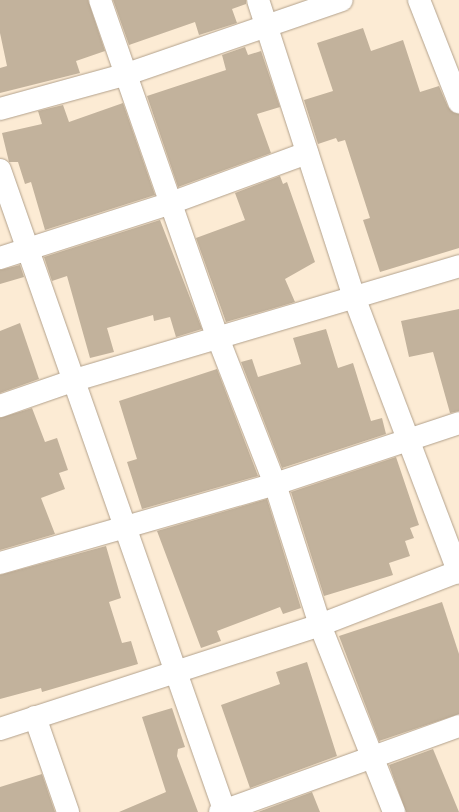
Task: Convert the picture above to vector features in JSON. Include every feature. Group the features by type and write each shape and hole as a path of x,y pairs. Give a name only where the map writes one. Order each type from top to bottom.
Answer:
{"street":[{"path":"100,0 218,338 275,484 320,625 394,812"},
{"path":"0,729 177,669 320,625 459,572 354,297 307,153 268,26 258,0"},
{"path":"0,109 127,74 342,0"},
{"path":"419,0 459,102"},
{"path":"0,258 26,248 171,203 307,153"},
{"path":"0,170 26,248 128,528 177,669 223,811 459,726"},
{"path":"0,406 75,380 459,266"},
{"path":"0,563 128,528 275,484 409,442 459,423"},
{"path":"35,717 68,812"}],"building":[{"path":"0,0 88,0 105,51 76,61 80,73 0,93 0,68 7,66 0,33"},
{"path":"113,0 246,0 246,4 232,9 237,23 199,35 195,22 129,45"},
{"path":"363,28 371,51 403,40 420,92 439,86 448,107 459,114 459,248 380,272 363,220 370,218 345,140 338,142 336,138 318,144 304,100 333,91 317,43"},
{"path":"245,47 248,55 261,51 280,107 257,114 271,153 178,187 147,96 226,70 222,55"},
{"path":"123,103 155,195 45,230 31,182 25,184 18,162 9,162 2,133 42,124 38,111 63,105 69,122"},
{"path":"280,176 283,184 287,182 315,262 285,279 295,302 226,322 196,238 245,220 235,193"},
{"path":"160,220 202,329 176,337 170,317 154,321 153,315 107,328 114,352 90,358 67,276 52,281 44,257"},
{"path":"20,265 24,277 0,284 0,270"},
{"path":"459,309 459,411 450,413 433,352 409,357 401,321"},
{"path":"20,323 39,379 0,393 0,331"},
{"path":"326,329 338,368 353,363 371,421 382,418 386,434 282,468 241,362 252,359 258,377 301,364 293,338"},
{"path":"217,369 258,476 142,509 127,462 137,459 119,401"},
{"path":"32,408 45,442 57,438 68,470 59,473 65,489 41,498 55,534 0,550 0,418"},
{"path":"396,457 419,525 410,528 414,538 405,541 410,556 389,563 393,575 324,596 291,492"},
{"path":"267,499 301,608 283,614 280,607 217,631 221,641 201,648 157,531"},
{"path":"106,546 121,598 109,602 122,643 131,641 138,664 42,692 41,688 0,699 0,575"},
{"path":"442,602 459,654 459,714 379,741 339,636"},
{"path":"307,662 337,756 250,788 221,705 280,684 276,672"},
{"path":"172,708 185,747 178,749 177,756 198,812 119,812 166,792 142,717"},
{"path":"433,749 459,812 406,812 389,765"},
{"path":"42,774 55,812 0,812 0,787"},
{"path":"312,792 320,812 258,812"}]}
